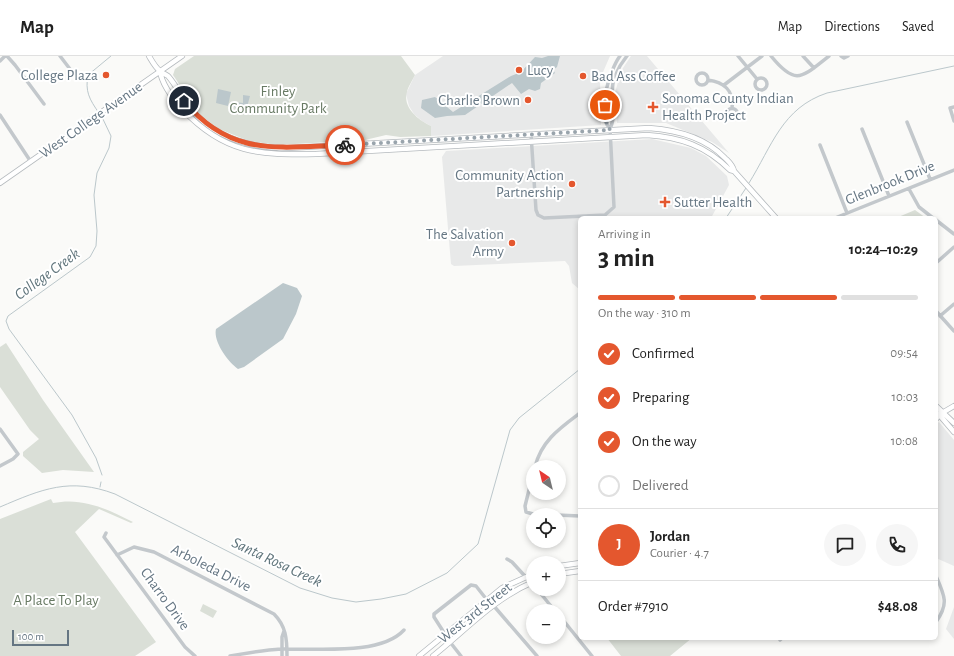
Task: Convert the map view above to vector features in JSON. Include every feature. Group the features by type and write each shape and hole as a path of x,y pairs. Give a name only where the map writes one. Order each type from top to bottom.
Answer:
{"main road":[{"path":"149,56 160,71 167,75 192,110 202,121 215,129 245,143 269,148 610,129 665,129 687,134 716,149 733,166 734,170 774,216"},
{"name":"West College Avenue","path":"0,183 182,56"},
{"path":"160,71 161,80 188,115 219,140 240,149 261,154 316,154 647,135 675,138 701,147 730,170 734,170"},
{"path":"188,115 210,130 215,129"},
{"path":"938,417 954,406"},
{"path":"938,408 954,423"},
{"path":"938,414 942,413"},
{"path":"942,413 942,418 954,432"},
{"path":"566,565 578,563"},
{"path":"566,573 578,571"},
{"name":"West 3rd Street","path":"419,656 502,588 525,576"},
{"name":"West 3rd Street","path":"433,656 493,605 510,593 526,586"}],"street":[{"path":"0,61 6,56 15,65 44,104"},
{"path":"60,56 73,73"},
{"path":"585,216 605,215 614,207 611,137 610,129 606,121 607,83 611,70 620,56"},
{"path":"610,129 613,122 612,92 614,79 622,62 627,56"},
{"path":"732,56 738,56 757,79"},
{"path":"724,85 762,56"},
{"path":"770,56 781,69 796,76 804,76 829,56"},
{"path":"804,56 814,68"},
{"path":"841,56 844,58 848,56"},
{"path":"708,80 720,82 724,85 730,93 733,102 732,108"},
{"path":"954,107 950,108 954,121"},
{"path":"0,115 31,162"},
{"path":"907,122 930,179"},
{"path":"862,129 889,196"},
{"path":"531,134 536,210 538,215 544,218 578,216"},
{"path":"820,145 847,213"},
{"name":"Glenbrook Drive","path":"840,216 954,170"},
{"path":"908,189 919,207 930,216"},
{"path":"938,222 954,234"},
{"path":"938,260 954,247"},
{"path":"940,316 954,304"},
{"path":"938,314 954,331"},
{"path":"537,460 539,454 549,439 578,415"},
{"path":"0,429 18,454 13,459 0,466"},
{"path":"526,500 525,506 526,512 532,514 578,516"},
{"name":"Charro Drive","path":"106,533 104,537 117,555 185,647 195,656"},
{"name":"Arboleda Drive","path":"117,555 134,547 154,552 274,614 280,620 287,636 282,656"},
{"path":"507,559 525,576"},
{"path":"938,581 944,596 944,611 938,619"},
{"path":"461,656 434,617 437,612 471,585 476,586 487,600"},
{"path":"543,596 549,604"},
{"path":"493,605 537,656"},
{"path":"566,624 578,639"},
{"path":"230,656 254,651 284,649 361,650 380,646 397,639 404,630"},
{"path":"579,640 592,656"},
{"name":"Arboleda Drive","path":"284,649 287,656"}],"shaded area":[{"path":"443,56 610,56 600,79 601,125 431,136 431,126 414,114 409,106 406,94 415,75"},
{"path":"548,56 560,56 557,67 553,70 555,73 541,83 540,89 535,91 529,89 521,94 512,83 465,115 435,118 421,108 422,100 435,97 453,112 511,76 521,72 535,57 542,58"},
{"name":"Sonoma County Indian Health Project","path":"631,56 647,56 729,153 712,142 666,123 617,123 615,93 621,71"},
{"path":"218,89 231,92 228,106 216,103"},
{"path":"243,95 250,96 247,107 243,109 234,107 235,102 243,103"},
{"path":"652,139 691,148 706,156 727,176 729,185 712,216 578,216 578,288 572,283 569,266 565,261 454,266 451,264 442,157 446,151"},
{"path":"283,283 297,288 302,296 296,314 283,339 244,367 238,369 230,361 219,345 216,329"},
{"path":"938,423 954,440 954,566 938,559"},
{"path":"954,607 954,639 946,629"}],"green space":[{"name":"Finley Community Park","path":"194,56 401,56 415,75 409,86 406,98 407,103 409,108 417,117 431,126 431,136 400,137 386,135 365,140 277,145 249,141 219,129 200,115 173,75 175,69"},
{"path":"915,210 923,216 901,216"},
{"path":"6,343 43,400 94,472 63,470 42,473 23,456 23,452 39,439 30,430 0,387 0,347"},
{"name":"A Place To Play","path":"51,499 53,503 74,502 94,505 133,522 131,523 99,509 75,532 156,642 135,656 0,656 0,519"},
{"path":"203,604 217,611 213,618 200,611"},
{"path":"609,640 690,640 670,656 621,656"}],"waterway":[{"name":"College Creek","path":"99,113 89,95 87,86 88,75 111,56"},
{"name":"Santa Rosa Creek","path":"749,183 772,142 789,118 799,108 812,100 827,93 954,66"},
{"name":"College Creek","path":"101,115 111,136 109,148 97,173 94,195 97,231 96,246 90,257 8,316 6,321 9,329 72,415 96,458 102,475"},
{"name":"Santa Rosa Creek","path":"727,216 746,188"},
{"name":"Santa Rosa Creek","path":"0,507 29,495 56,487 84,486 99,489 115,494 300,588 332,598 356,602 406,594 447,573 478,544 510,430 519,418 578,371"},
{"name":"Santa Rosa Creek","path":"100,487 101,482"}],"way so far":[{"path":"345,145 610,130 606,121 605,105"}],"place":[{"name":"Lucy","path":"519,70"},
{"name":"College Plaza","path":"106,75"},
{"name":"Bad Ass Coffee","path":"583,76"},
{"name":"Charlie Brown","path":"528,100"},
{"name":"Sonoma County Indian Health Project","path":"653,107"},
{"name":"Community Action Partnership","path":"572,184"},
{"name":"Sutter Health","path":"665,202"},
{"name":"The Salvation Army","path":"512,243"}],"route":[{"path":"184,101 202,121 230,138 245,143 269,148 345,145"}]}
